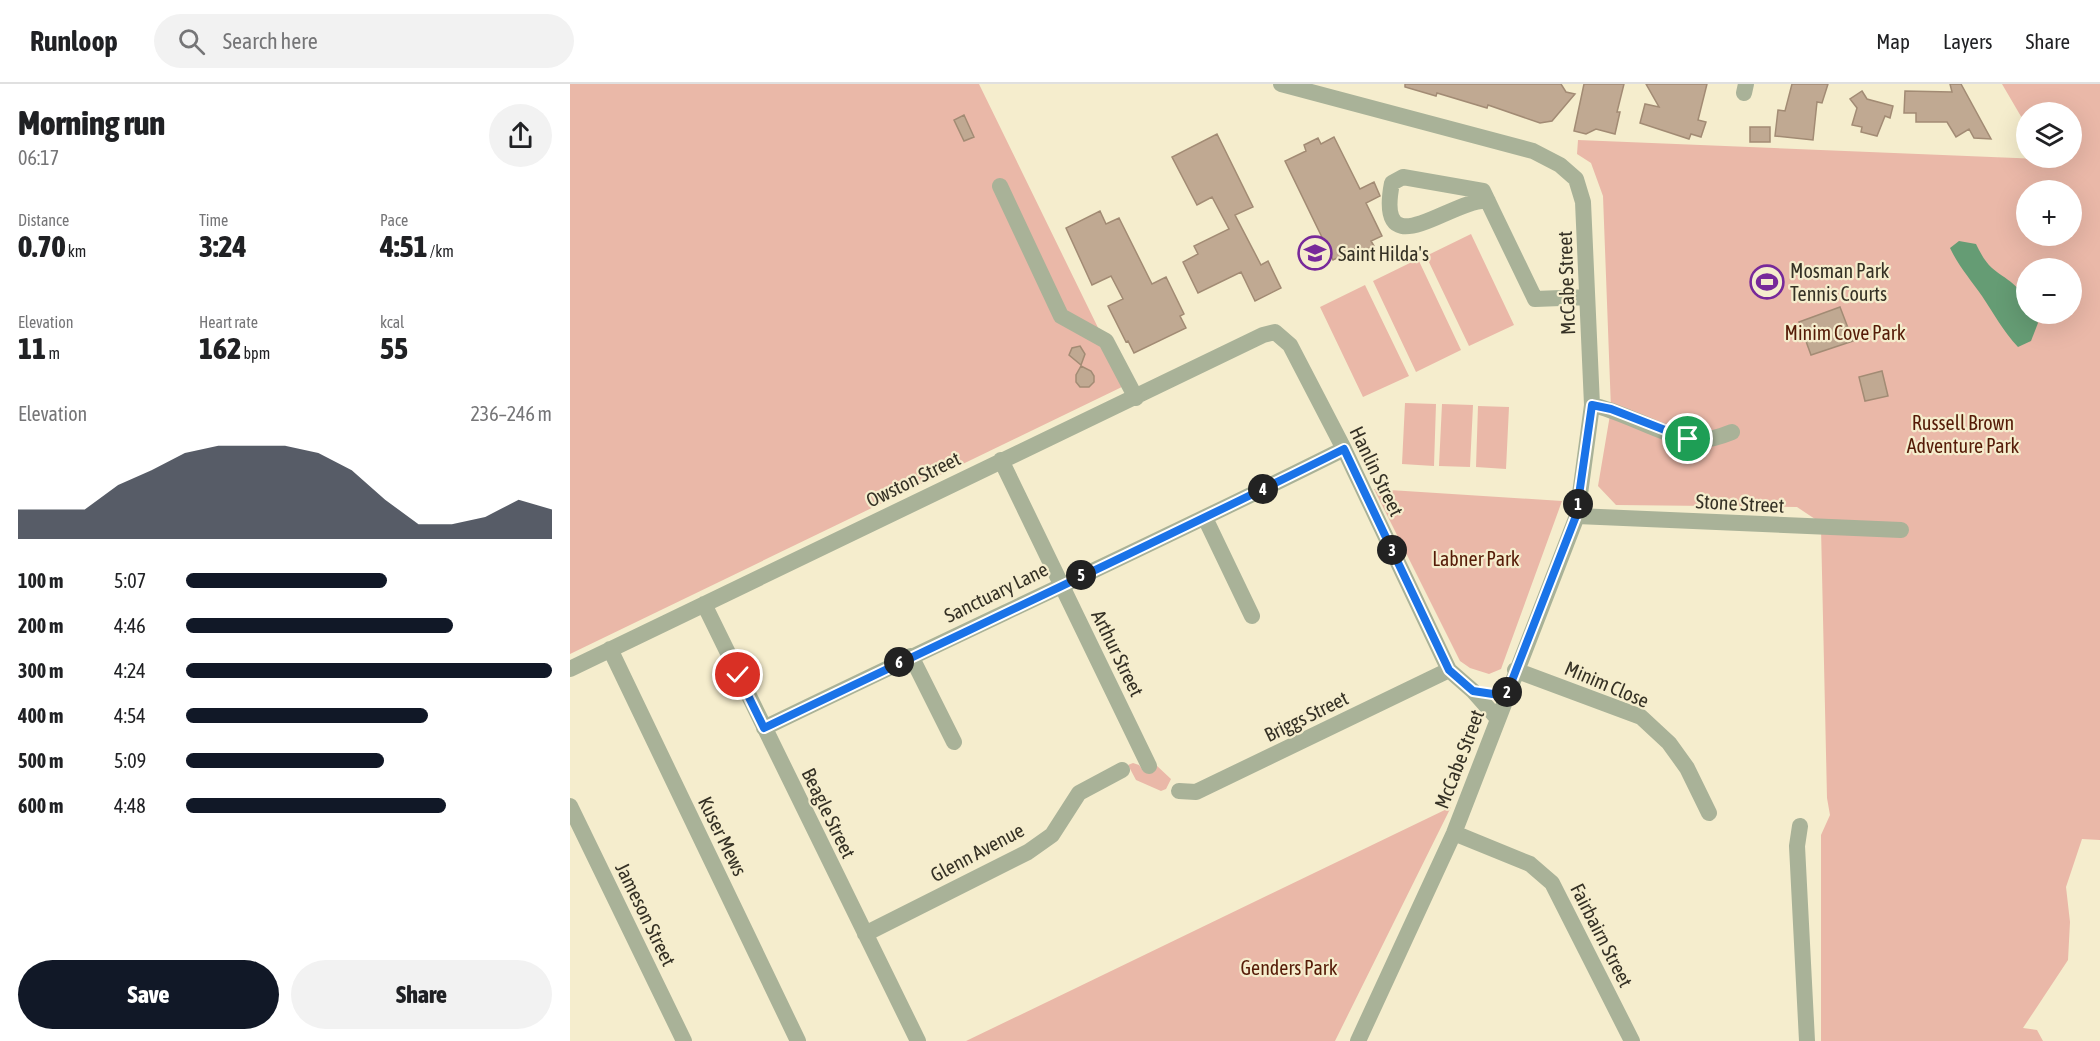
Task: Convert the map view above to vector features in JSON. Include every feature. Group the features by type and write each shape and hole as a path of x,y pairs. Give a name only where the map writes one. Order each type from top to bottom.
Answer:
{"street":[{"name":"McCabe Street","path":"1281,84 1533,151 1560,165 1576,179 1583,202 1592,405 1576,516 1454,833 1358,1041"},
{"path":"1488,201 1476,199 1412,228 1399,226 1393,219 1388,205 1392,183 1403,177 1483,191 1488,201 1536,299 1587,297"},
{"path":"1000,186 1061,316 1106,341 1136,398"},
{"name":"Owston Street","path":"570,669 1001,460 1136,398 1263,335 1275,332"},
{"name":"Hanlin Street","path":"1275,332 1290,345 1344,449 1449,670 1473,691 1497,718"},
{"path":"1592,405 1611,409 1688,439 1702,440 1732,432"},
{"name":"Sanctuary Lane","path":"764,728 1061,584 1205,518 1344,449"},
{"name":"Arthur Street","path":"1001,460 1149,766"},
{"name":"Stone Street","path":"1576,516 1901,530"},
{"path":"1205,518 1252,616"},
{"name":"Beagle Street","path":"704,604 918,1041"},
{"name":"Kuser Mews","path":"610,649 798,1041"},
{"path":"911,656 954,742"},
{"name":"Briggs Street","path":"1179,791 1196,792 1449,670"},
{"name":"Minim Close","path":"1515,670 1641,717 1669,743 1687,768 1709,813"},
{"path":"1473,691 1506,696"},
{"name":"Glenn Avenue","path":"865,934 1028,852 1052,835 1080,793 1122,770"},
{"name":"Jameson Street","path":"570,806 684,1041"},
{"path":"1800,826 1797,846 1807,1041"},
{"name":"Fairbairn Street","path":"1454,833 1530,864 1552,883 1632,1041"}],"green space":[{"path":"570,84 979,84 1126,385 570,654"},
{"name":"Minim Cove Park","path":"2002,84 2100,84 2100,840 2082,839 2066,887 2070,922 2068,960 2023,1028 2037,1030 2043,1041 1821,1041 1821,835 1830,815 1827,798 1821,528 1815,519 1797,507 1616,505 1598,486 1611,409 1603,196 1591,163 1577,154 1578,140 2016,158 2016,168 2082,168 2082,102 2016,102 2016,108"},
{"path":"1471,234 1514,325 1469,346 1426,256"},
{"path":"1418,259 1461,350 1416,372 1373,281"},
{"path":"1365,285 1409,376 1363,397 1320,307"},
{"path":"1405,403 1436,404 1434,466 1402,464"},
{"path":"1442,404 1473,405 1470,467 1439,466"},
{"path":"1478,406 1509,407 1506,469 1476,467"},
{"name":"Labner Park","path":"1374,489 1562,501 1501,669 1489,674 1470,668 1460,661"},
{"path":"1133,763 1139,765 1144,772 1156,765 1171,779 1166,789 1161,791 1136,780 1128,765"},
{"name":"Genders Park","path":"1451,807 1335,1041 966,1041"}],"shaded area":[{"path":"1959,241 1976,244 1989,266 2016,286 2016,324 2038,324 2031,341 2018,347 2003,329 1950,248"}],"building":[{"path":"1405,84 1561,84 1566,92 1575,94 1552,121 1540,123 1488,105 1487,108 1437,93 1436,96 1405,87"},
{"path":"1584,84 1624,84 1617,112 1620,112 1615,134 1596,129 1586,134 1574,131"},
{"path":"1646,84 1707,84 1698,120 1706,122 1701,137 1691,134 1689,139 1640,123 1645,104 1659,107"},
{"path":"1792,84 1828,84 1822,103 1817,102 1813,140 1775,136 1778,110 1785,111"},
{"path":"1950,84 1961,84 1991,139 1974,138 1969,129 1956,137 1947,122 1916,122 1916,113 1904,113 1905,91 1952,92"},
{"path":"1862,91 1867,99 1893,106 1890,118 1885,116 1877,136 1861,132 1862,127 1852,125 1857,108 1850,99"},
{"path":"964,115 974,137 964,141 954,120"},
{"path":"1750,127 1770,127 1770,142 1750,142"},
{"path":"1217,134 1253,207 1235,215 1261,265 1268,261 1281,288 1255,301 1241,272 1198,293 1183,262 1198,254 1194,246 1229,229 1212,197 1197,205 1172,157"},
{"path":"1334,137 1360,189 1374,182 1380,196 1366,203 1382,236 1371,241 1374,246 1357,254 1355,249 1333,260 1285,161 1306,151 1304,145 1318,138 1321,144"},
{"path":"1100,211 1106,224 1119,218 1152,284 1166,277 1184,314 1180,316 1186,328 1134,353 1108,306 1123,299 1111,276 1092,285 1066,228"},
{"path":"1840,307 1853,341 1811,355 1799,322"},
{"path":"1080,346 1085,354 1081,365 1069,355 1072,348"},
{"path":"1081,366 1091,371 1094,376 1094,382 1089,387 1080,387 1076,382 1076,375"},
{"path":"1882,371 1888,396 1865,401 1859,377"}],"place":[{"name":"Saint Hilda's","path":"1315,253"},
{"name":"Mosman Park Tennis Courts","path":"1767,282"}],"route":[{"path":"738,675 764,728 1061,584 1205,518 1344,449 1449,670 1473,691 1506,696 1576,516 1592,405 1611,409 1688,439"}],"park label":[{"name":"Russell Brown Adventure Park","path":"1963,434"}]}
